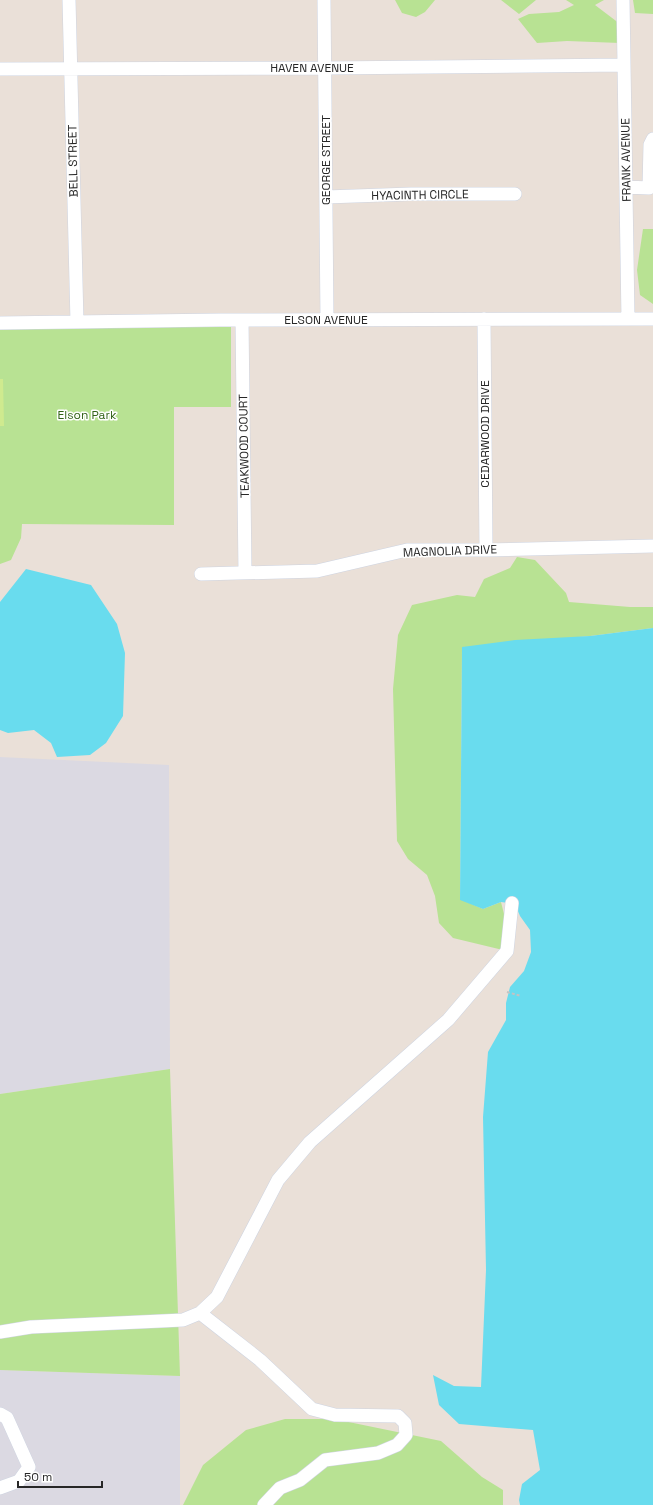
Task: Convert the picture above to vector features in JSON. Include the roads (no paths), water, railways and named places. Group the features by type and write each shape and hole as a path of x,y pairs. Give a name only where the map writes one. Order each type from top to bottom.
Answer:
{"street":[{"name":"BELL STREET","path":"69,0 77,322"},
{"name":"GEORGE STREET","path":"324,0 326,68 327,320"},
{"name":"FRANK AVENUE","path":"623,0 628,319"},
{"name":"HAVEN AVENUE","path":"0,69 71,70 624,65"},
{"path":"626,187 651,188 650,145 653,139"},
{"name":"HYACINTH CIRCLE","path":"326,197 412,194 515,194"},
{"name":"CEDARWOOD DRIVE","path":"484,319 486,550"},
{"name":"ELSON AVENUE","path":"0,323 242,320 653,319"},
{"name":"TEAKWOOD COURT","path":"242,320 245,573"},
{"name":"MAGNOLIA DRIVE","path":"201,574 317,571 406,550 486,550 653,546"},
{"path":"0,1332 31,1327 183,1320 200,1313 217,1297 278,1180 310,1142 448,1020 507,951 512,903"},
{"path":"200,1313 260,1360 312,1409 335,1415 398,1416 405,1423 406,1435 397,1445 378,1453 325,1460 300,1480 280,1488 264,1505"},
{"path":"0,1414 7,1418 29,1467 19,1481 0,1488"}],"water":[{"path":"26,569 91,585 117,624 125,653 123,716 106,743 90,755 57,757 51,743 34,730 8,733 0,730 0,602"},
{"path":"653,628 653,1505 520,1505 519,1500 522,1484 540,1470 533,1430 459,1424 439,1405 433,1375 454,1386 481,1387 486,1270 483,1117 488,1052 506,1020 506,1003 510,987 524,971 531,952 530,930 520,916 515,904 501,902 483,909 460,900 462,647 515,640 590,636"}],"park label":[{"name":"Elson Park","path":"87,415"}]}
